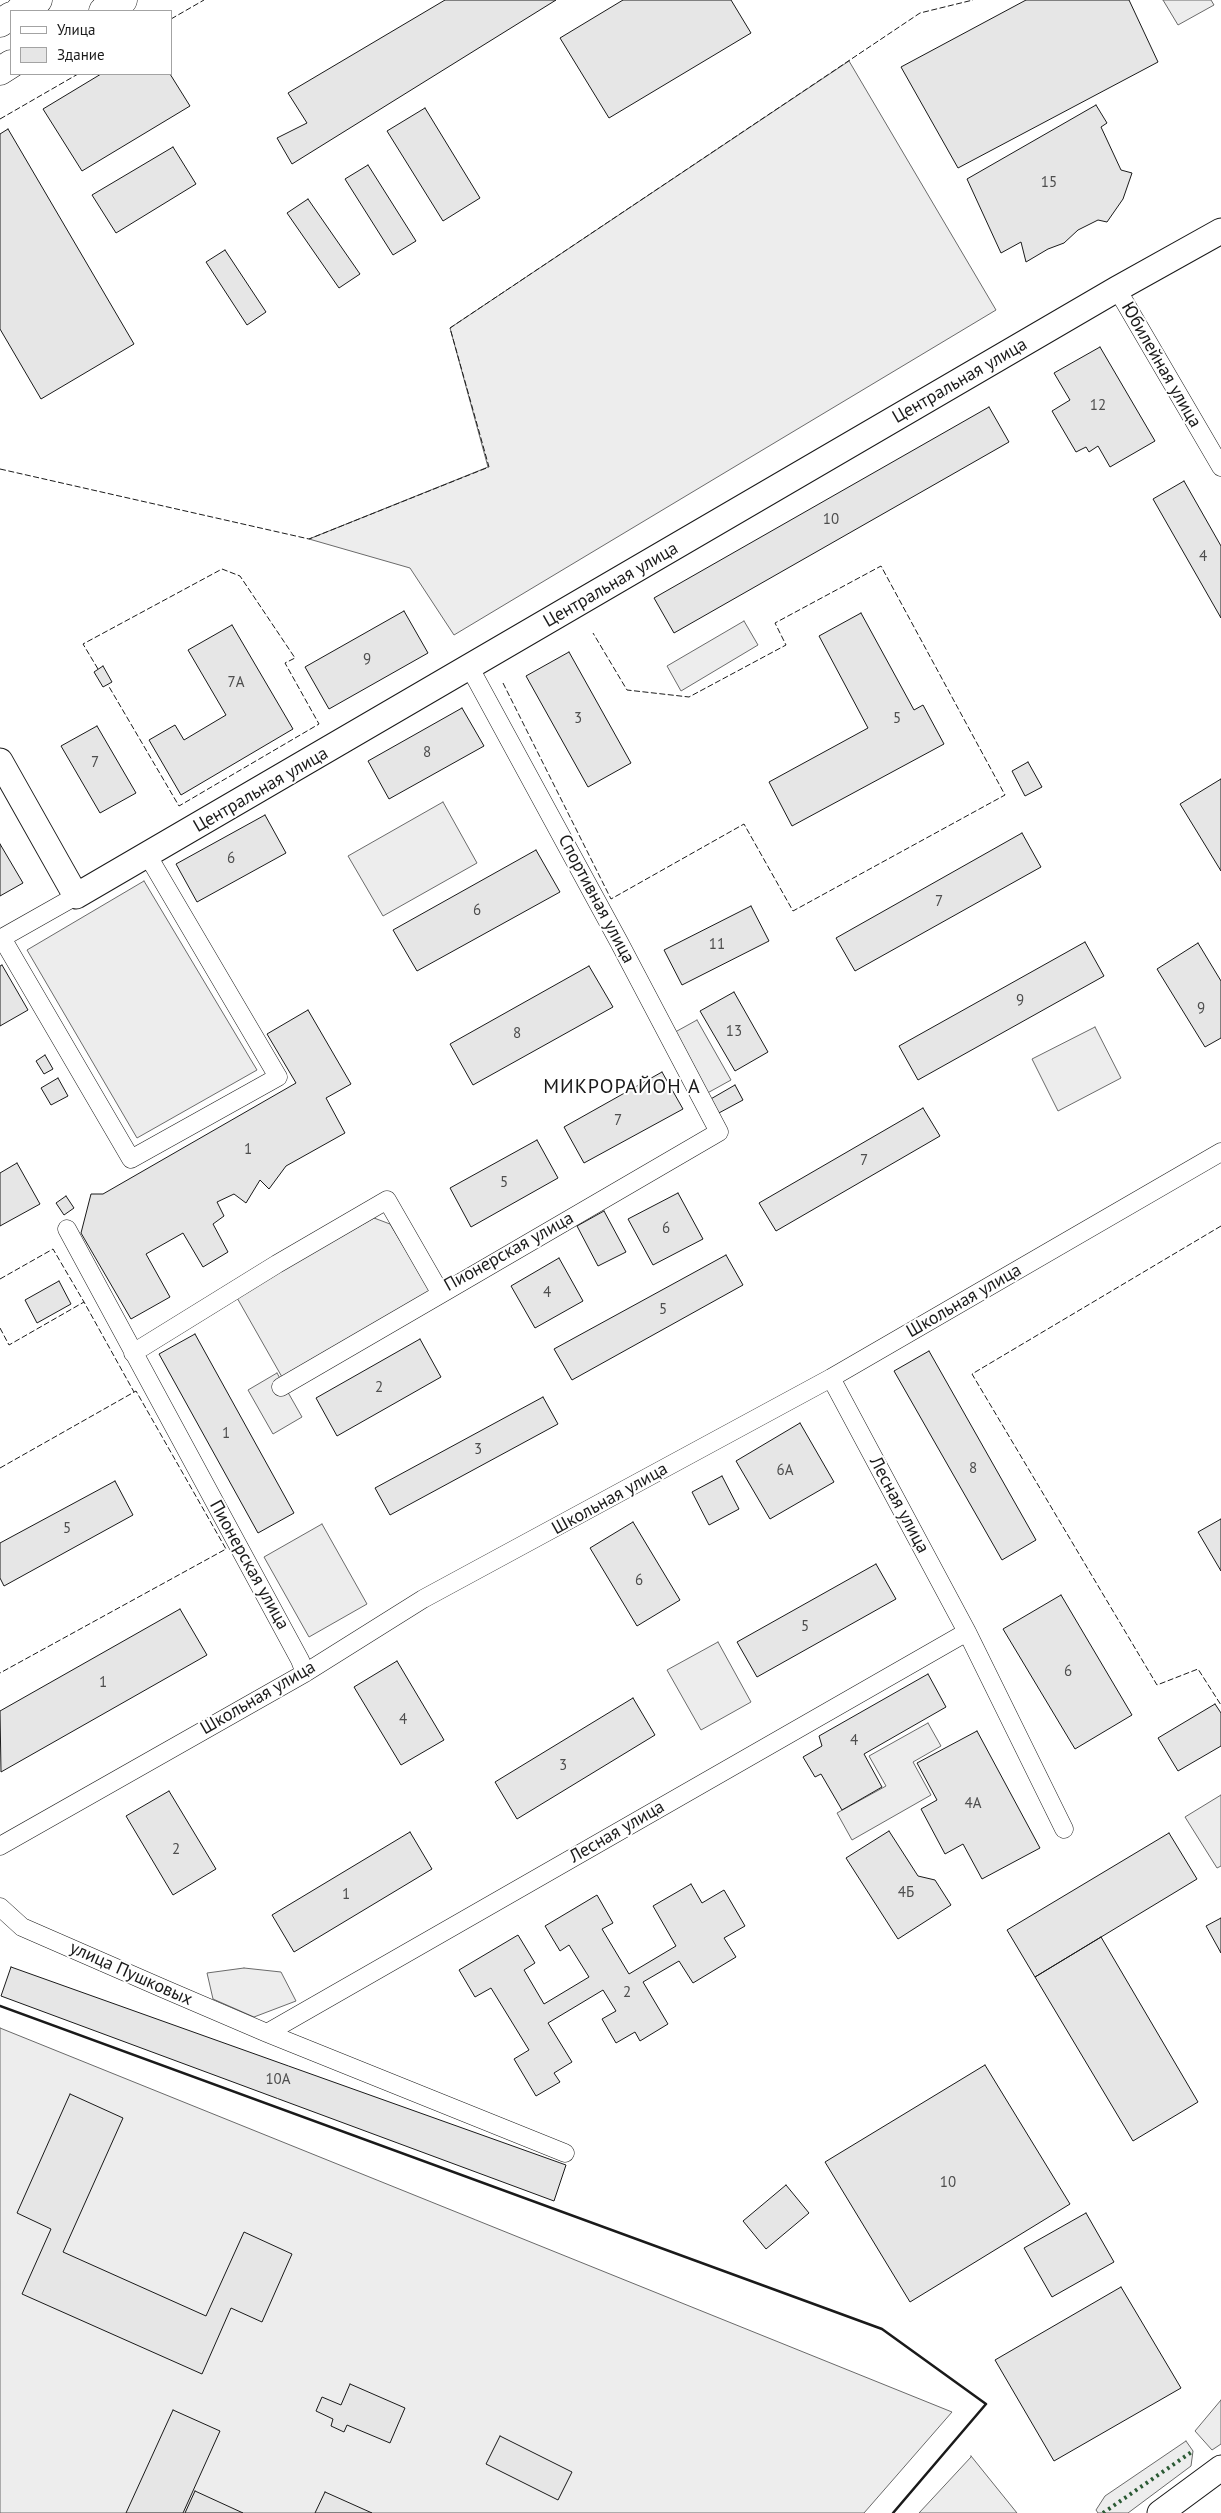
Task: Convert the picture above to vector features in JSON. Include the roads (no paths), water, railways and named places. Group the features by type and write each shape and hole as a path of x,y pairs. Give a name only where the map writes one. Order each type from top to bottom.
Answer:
{"highway":[{"path":"21,10 38,0"},
{"path":"106,10 123,0"}],"main road":[{"name":"Центральная улица","path":"76,896 148,856 1221,231"},
{"path":"0,761 76,896"},
{"path":"1160,2513 1221,2468"}],"street":[{"name":"Юбилейная улица","path":"1117,290 1221,467"},
{"name":"Спортивная улица","path":"470,668 615,934 719,1132"},
{"path":"1,938 131,1158 278,1077 148,856"},
{"name":"Центральная улица","path":"1,938 76,896"},
{"name":"Пионерская улица","path":"132,1353 277,1264 387,1200 441,1294 719,1132"},
{"name":"Школьная улица","path":"0,1846 304,1672 423,1599 831,1378 1221,1152"},
{"name":"Пионерская улица","path":"67,1229 132,1353 300,1660 304,1672"},
{"path":"281,1387 441,1294"},
{"name":"Лесная улица","path":"831,1378 967,1632 1064,1829"},
{"name":"Лесная улица","path":"267,2033 967,1632"},
{"name":"улица Пушковых","path":"0,1907 22,1927 267,2033 565,2153"}],"district":[{"name":"МИКРОРАЙОН А","path":"622,1087"}]}
